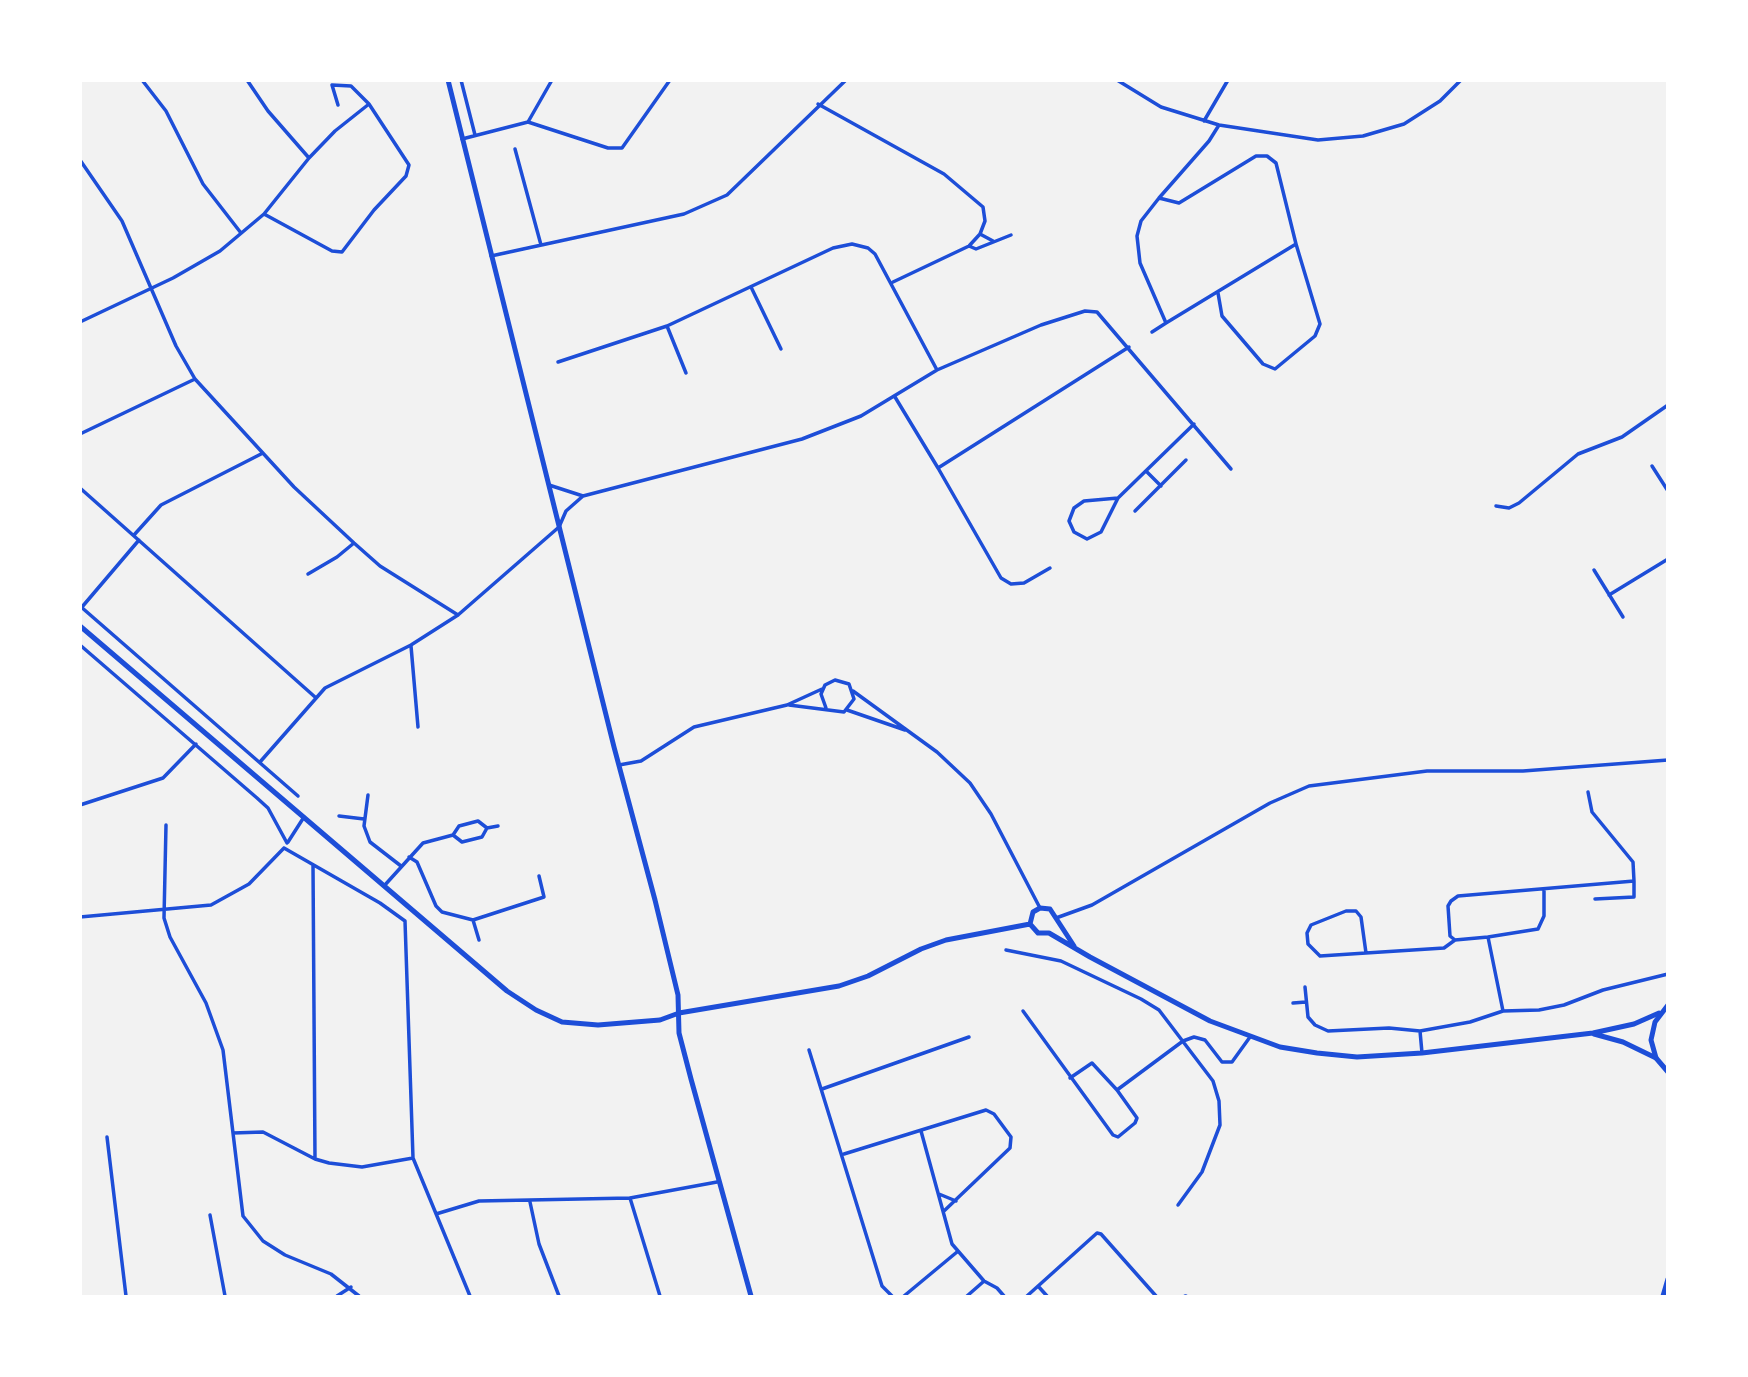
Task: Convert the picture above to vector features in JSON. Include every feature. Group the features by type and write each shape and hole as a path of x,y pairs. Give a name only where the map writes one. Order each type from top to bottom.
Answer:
{"main road":[{"path":"448,80 655,900 678,995 679,1033 717,1182 751,1297"},
{"path":"80,626 507,991 536,1010 562,1021 598,1025 660,1020 692,1009 839,986 868,976 921,948 946,940 1030,924"},
{"path":"1030,924 1033,912 1041,908 1051,909 1074,946"},
{"path":"1049,933 1057,920"},
{"path":"1030,924 1038,933 1049,933 1210,1021 1280,1047 1317,1053 1357,1056 1422,1053 1593,1033 1634,1024 1659,1013 1668,1005"},
{"path":"1656,1058 1652,1031 1659,1013"},
{"path":"1593,1033 1623,1042 1656,1058 1668,1072"},
{"path":"1663,1297 1668,1279"}],"street":[{"path":"142,80 166,111 201,181 242,234"},
{"path":"247,80 268,111 309,158"},
{"path":"461,80 475,135"},
{"path":"528,122 552,80"},
{"path":"462,139 528,122 608,148 622,148 670,80"},
{"path":"491,256 684,214 727,195 818,104 846,80"},
{"path":"1117,80 1161,107 1204,121 1318,140 1363,136 1404,124 1440,101 1461,80"},
{"path":"1204,121 1228,80"},
{"path":"264,214 332,251 342,251 410,169 407,160 369,104 351,86 332,83 338,105"},
{"path":"80,322 209,258 242,234 264,214 309,158 335,131 369,104"},
{"path":"818,104 944,174 983,207 985,220 980,234 969,246 892,282"},
{"path":"1166,323 1140,263 1137,236 1141,221 1209,141 1219,125"},
{"path":"515,149 541,245"},
{"path":"1159,198 1179,202 1256,156 1266,156 1276,163 1320,324 1315,336 1275,369 1263,364 1222,316 1218,293"},
{"path":"80,160 110,200 153,287 176,346 195,379 263,453 354,543 380,566 458,615"},
{"path":"980,234 995,242"},
{"path":"969,246 976,249 1011,235"},
{"path":"558,362 667,326 833,248 852,244 868,248 875,254 937,370"},
{"path":"1152,332 1296,244"},
{"path":"751,287 781,349"},
{"path":"260,762 315,697 354,671 411,645 458,615 559,527 566,511 583,496 802,439 861,416 937,370 1041,324 1085,311 1097,312 1231,469"},
{"path":"667,326 686,373"},
{"path":"937,468 1129,347"},
{"path":"80,433 195,379"},
{"path":"895,397 1001,578 1011,584 1024,583 1050,568"},
{"path":"1496,506 1509,508 1519,503 1578,454 1622,438 1668,405"},
{"path":"1118,498 1084,501 1074,508 1069,521 1074,532 1087,539 1101,532 1118,498 1194,424"},
{"path":"134,536 160,505 263,453"},
{"path":"1135,511 1186,460"},
{"path":"1652,466 1668,491"},
{"path":"1146,471 1161,486"},
{"path":"549,485 583,496"},
{"path":"80,488 315,697"},
{"path":"139,540 81,606 298,796"},
{"path":"309,574 354,543"},
{"path":"1609,595 1668,559"},
{"path":"1594,570 1623,617"},
{"path":"80,645 268,808 287,843"},
{"path":"411,645 414,652 418,727"},
{"path":"619,765 641,761 694,727 787,705 822,689 829,681 840,680 849,684 854,699 847,710"},
{"path":"822,689 821,700 826,708 834,713 847,710 914,734"},
{"path":"853,691 914,734 970,783 991,814 1041,908"},
{"path":"787,705 826,708"},
{"path":"80,805 163,778 196,744"},
{"path":"1057,920 1092,905 1270,803 1310,786 1427,771 1523,771 1668,760"},
{"path":"1588,792 1592,811 1633,862 1634,897 1595,899"},
{"path":"368,795 365,820 370,842 401,866"},
{"path":"339,816 365,820"},
{"path":"80,917 211,905 231,897 264,872 304,817"},
{"path":"384,886 409,857 429,840 453,835 459,826 478,821 487,828 498,826"},
{"path":"166,825 164,911 170,937 201,992 223,1049 243,1216 262,1241 285,1255 331,1274 351,1287 359,1297"},
{"path":"453,835 456,841 462,842 482,837 487,828"},
{"path":"284,848 380,903 407,925 413,1158 470,1297"},
{"path":"409,857 417,862 436,906 442,912 473,920 544,897 539,876"},
{"path":"313,865 315,1159"},
{"path":"1455,940 1450,936 1448,906 1458,896 1544,891 1634,881"},
{"path":"1366,953 1361,918 1356,911 1346,911 1311,925 1307,933 1308,944 1320,956 1444,948 1455,940 1538,929 1544,916 1544,891"},
{"path":"473,920 479,940"},
{"path":"1488,937 1503,1011"},
{"path":"1006,950 1061,961 1159,1010 1213,1081 1219,1101 1220,1125 1202,1172 1178,1205"},
{"path":"1305,987 1308,1017 1315,1025 1328,1031 1389,1028 1420,1031 1470,1022 1503,1011 1564,1006 1602,990 1668,974"},
{"path":"1293,1003 1307,1002"},
{"path":"1023,1012 1070,1078 1113,1135 1118,1136 1135,1123 1137,1118 1117,1090 1092,1063 1070,1078"},
{"path":"1420,1031 1422,1053"},
{"path":"822,1089 969,1037"},
{"path":"1117,1090 1183,1041 1194,1037 1205,1040 1222,1062 1232,1062 1250,1037"},
{"path":"809,1050 844,1154 883,1286 892,1297"},
{"path":"844,1154 986,1110 998,1118 1011,1137 1010,1148 944,1211"},
{"path":"921,1131 957,1252 984,1281 997,1288 1004,1297"},
{"path":"233,1133 263,1132 315,1159 362,1167 413,1158"},
{"path":"107,1137 126,1297"},
{"path":"436,1214 479,1201 630,1198 717,1182"},
{"path":"939,1194 956,1201"},
{"path":"630,1198 660,1297"},
{"path":"530,1202 539,1244 559,1297"},
{"path":"210,1215 225,1297"},
{"path":"1027,1297 1097,1233 1156,1297"},
{"path":"904,1297 957,1252"},
{"path":"967,1297 984,1281"},
{"path":"1038,1286 1047,1297"},
{"path":"337,1297 351,1287"}]}
